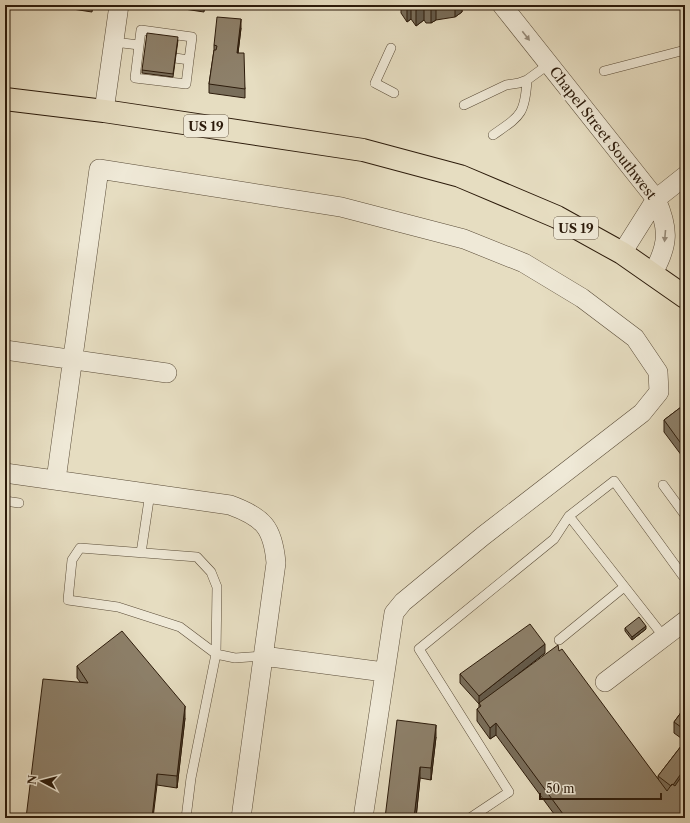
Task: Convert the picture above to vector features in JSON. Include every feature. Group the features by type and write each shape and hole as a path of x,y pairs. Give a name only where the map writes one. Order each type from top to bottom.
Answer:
{"main road":[{"name":"US 19","path":"5,99 104,111 370,152 460,176 557,217 622,253 653,273 685,297"}],"street":[{"path":"104,111 119,5"},
{"name":"Chapel Street Southwest","path":"502,5 656,199 666,226 661,258 653,273"},
{"path":"56,480 99,169 341,207 464,238 524,263 582,298 635,338 658,372 658,392 642,413 489,531 403,602 394,613 363,818"},
{"path":"622,253 656,199 685,176"},
{"path":"5,350 168,373"},
{"path":"5,473 230,505 250,512 265,526 274,544 276,563 241,818"},
{"path":"605,682 685,621"},
{"path":"263,656 384,672"}],"lane":[{"path":"141,30 192,37 189,60 186,84 134,78 140,51 141,30"},
{"path":"114,42 140,51"},
{"path":"391,48 375,83 394,93"},
{"path":"604,71 685,50"},
{"path":"175,58 189,60"},
{"path":"464,105 506,85 519,84 549,64"},
{"path":"493,135 518,117 524,105 527,80"},
{"path":"470,818 509,792 419,649 554,539 570,516 614,481 683,576 685,574"},
{"path":"663,485 685,515"},
{"path":"141,553 150,493"},
{"path":"5,501 19,503"},
{"path":"570,516 664,637"},
{"path":"186,818 191,778 216,654 217,587 211,572 197,557 80,548 72,560 68,600 118,607 180,627 216,654 235,658 263,656"},
{"path":"559,640 624,587"}],"building":[{"path":"413,5 422,5 416,10"},
{"path":"425,5 434,5 431,7"},
{"path":"217,17 241,19 237,53 244,53 245,89 209,84 214,50 216,50 217,46 214,45"},
{"path":"147,33 178,37 173,74 142,70"},
{"path":"685,209 685,218 681,213"},
{"path":"685,404 685,449 664,420"},
{"path":"639,617 646,626 632,637 625,628"},
{"path":"530,624 545,644 479,696 460,674"},
{"path":"122,631 185,706 177,776 157,774 152,818 26,818 43,679 88,683 77,666"},
{"path":"558,645 559,651 562,649 667,791 672,784 675,786 685,771 685,818 558,818 563,814 496,723 490,728 477,709 481,706 479,703"},
{"path":"685,707 685,730 674,722"},
{"path":"397,720 436,725 431,768 420,767 414,818 385,818"},
{"path":"685,741 685,768 671,786 658,776"}]}
